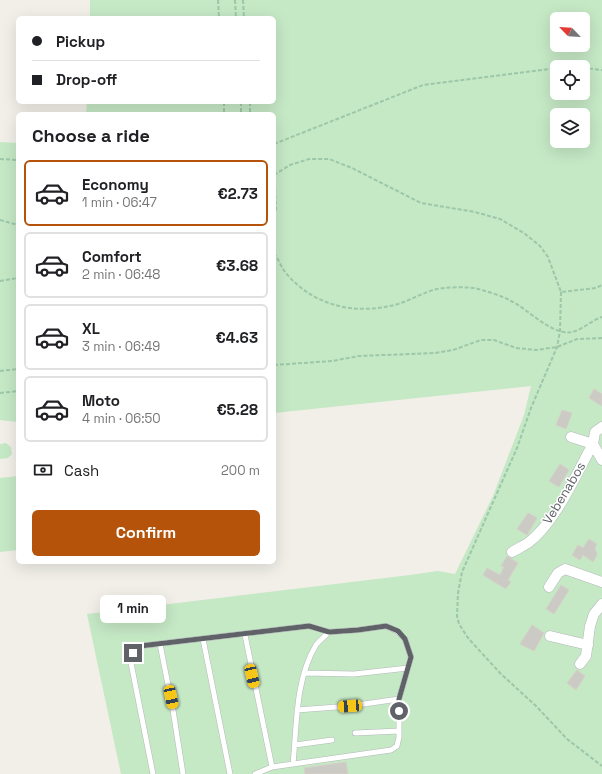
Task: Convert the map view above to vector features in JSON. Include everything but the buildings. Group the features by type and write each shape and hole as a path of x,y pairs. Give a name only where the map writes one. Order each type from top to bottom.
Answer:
{"street":[{"name":"Vebenabos","path":"512,552 528,543 543,529 557,509 593,444 595,432 602,427"},
{"path":"571,437 593,444"},
{"name":"Vebenabos","path":"593,444 602,460"},
{"path":"549,587 558,573 565,568 602,582"},
{"path":"580,664 586,656 590,626 594,614 602,604"},
{"path":"550,636 588,645"}],"lane":[{"path":"153,774 131,663 133,653 140,646 309,626 329,632 386,626 398,631 405,639 409,647 411,657 399,699 399,731 397,746 391,750 294,764 272,768 255,774"},
{"path":"294,764 297,710 304,673 316,644 329,632"},
{"path":"245,634 272,768"},
{"path":"203,639 230,774"},
{"path":"160,644 173,710 183,774"},
{"path":"304,673 354,674 408,668"},
{"path":"297,710 350,706 399,699"},
{"path":"355,733 399,731"},
{"path":"295,745 332,740"}],"path":[{"path":"218,0 219,16"},
{"path":"235,0 236,16"},
{"path":"243,0 244,16"},
{"path":"276,143 423,85 550,69"},
{"path":"590,69 602,70"},
{"path":"0,159 16,160"},
{"path":"276,174 290,165 309,159 329,159 352,168 421,203 475,212 500,219 524,233 540,246 548,257 562,292 596,288 602,285"},
{"path":"0,220 16,224"},
{"path":"276,257 284,271 300,287 326,303 346,308 365,309 397,304 438,289 474,288 511,301 536,318 560,331 574,332 593,320 602,317"},
{"path":"0,281 16,278"},
{"path":"276,365 332,361 359,356 436,353 453,350 481,340 494,340 516,348 536,350 557,347 577,339 602,338"},
{"path":"0,371 16,370"},
{"path":"0,393 16,391"}],"green space":[{"path":"90,0 602,0 602,774 121,774 87,614 438,571 455,574 493,496 524,415 531,386 276,413 276,112 86,112 87,104 276,104 276,16 90,16"},
{"path":"0,142 16,143 16,422 0,420"},
{"path":"6,443 11,447 12,454 8,458 0,459 0,444"},
{"path":"16,476 16,550 0,552 0,478"}],"route":[{"path":"133,653 140,646 309,626 329,632 386,626 398,631 405,639 409,647 411,657 399,699 399,711"}]}
